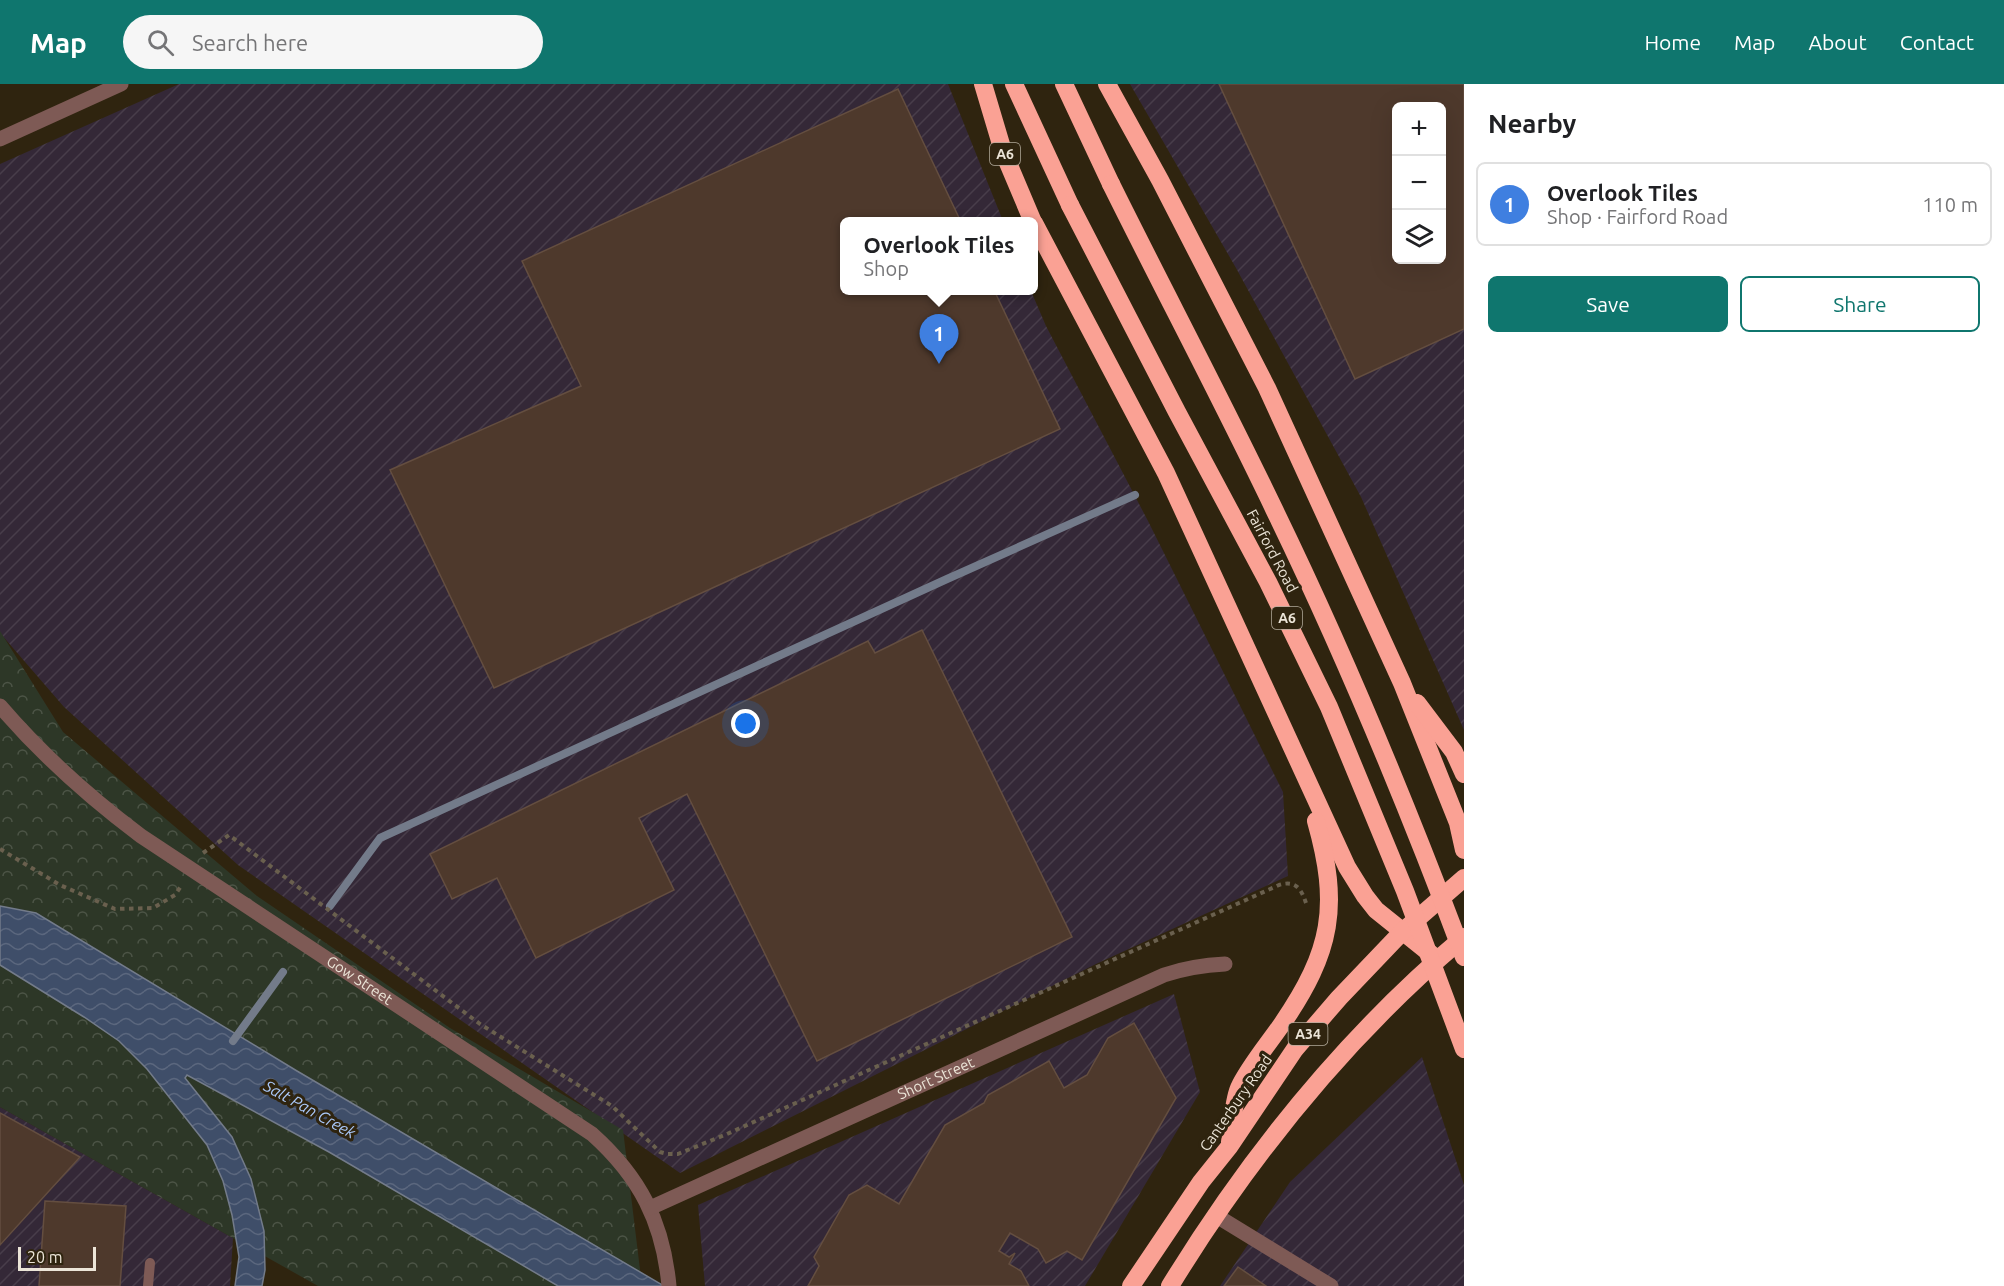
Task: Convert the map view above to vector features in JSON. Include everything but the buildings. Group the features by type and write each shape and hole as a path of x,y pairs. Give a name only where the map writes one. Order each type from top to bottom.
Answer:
{"highway":[{"name":"A6","path":"983,84 1003,151 1031,217"},
{"name":"Fairford Road","path":"1014,84 1070,205 1177,412 1269,582 1325,698 1405,891 1464,1050"},
{"name":"Fairford Road","path":"1064,84 1111,184 1247,453 1314,595 1388,761 1464,957"},
{"path":"1107,84 1160,180 1263,378 1402,683 1458,823 1464,850"},
{"name":"A6","path":"1038,231 1166,473 1244,639 1304,776 1355,881 1376,910 1438,960"},
{"path":"1402,683 1454,752 1464,774"},
{"name":"A6","path":"1229,1147 1238,1089 1310,976 1321,952 1327,931 1330,885 1326,860 1304,776"},
{"name":"Canterbury Road","path":"1131,1286 1295,1049 1339,998 1402,932 1464,878"},
{"name":"A34","path":"1170,1286 1215,1215 1268,1141 1343,1051 1464,933"}],"street":[{"path":"0,139 121,84"},
{"name":"Gow Street","path":"0,706 27,737 101,806 141,836 592,1134 615,1155 650,1208 659,1229 668,1280"},
{"name":"Short Street","path":"650,1208 1154,979 1184,968 1225,964"},
{"path":"1215,1215 1331,1286"}],"lane":[{"path":"148,1286 150,1263"}],"path":[{"path":"0,849 60,885 115,909 153,908 175,895 203,853 229,836 480,1024 612,1106 652,1146 667,1154 678,1154 727,1134 1279,885 1288,882 1295,884 1300,888 1306,905"}],"shaded area":[{"path":"179,84 948,84 1001,217 840,217 840,295 1033,295 1046,326 1148,521 1283,792 1288,876 1096,964 680,1173 238,865 64,707 0,633 0,164"},
{"path":"1130,84 1464,84 1464,730 1361,497 1236,268"},
{"path":"1174,994 1200,1092 1085,1286 705,1286 698,1205"},
{"path":"1422,1057 1464,1185 1464,1286 1220,1286 1290,1182"},
{"path":"0,1107 233,1238 230,1286 0,1286"}],"green space":[{"path":"0,631 63,732 257,896 450,1028 623,1130 642,1286 318,1286 0,1107"}],"water":[{"name":"Salt Pan Creek","path":"0,906 36,913 297,1071 664,1286 558,1286 329,1152 187,1075 185,1078 232,1137 251,1179 264,1231 265,1270 262,1286 235,1286 239,1257 232,1215 223,1181 207,1145 147,1069 119,1041 0,965"}],"waterway":[{"path":"330,906 380,838 1135,495"},
{"path":"233,1041 283,972"}],"place":[{"name":"Overlook Tiles","path":"939,364"}]}
